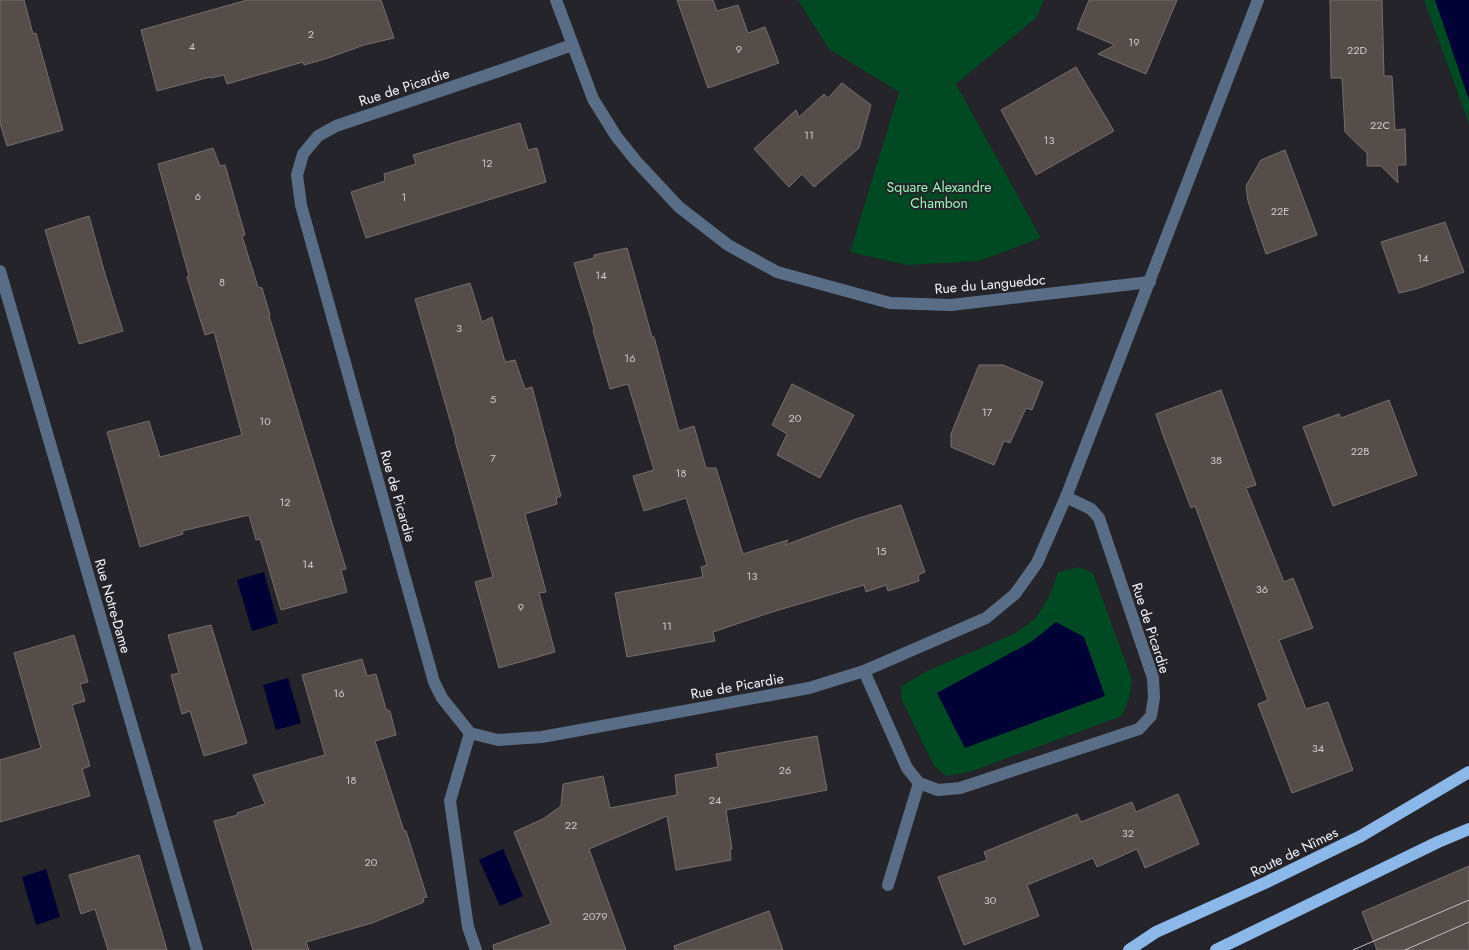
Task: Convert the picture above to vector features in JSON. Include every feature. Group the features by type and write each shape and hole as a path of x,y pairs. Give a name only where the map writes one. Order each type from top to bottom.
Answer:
{"main road":[{"name":"Route de Nîmes","path":"1129,950 1156,932 1267,882 1361,836 1469,772"},
{"path":"1216,950 1469,828"}],"street":[{"name":"Rue du Languedoc","path":"556,0 593,99 616,136 636,161 679,207 728,245 777,272 890,303 951,305 1150,282"},
{"path":"1150,282 1258,0"},
{"name":"Rue de Picardie","path":"572,44 505,70 336,126 318,136 304,154 297,175 301,204 434,682 442,698 470,733 498,740 542,737 810,688 864,671 986,618 1015,594 1037,563 1066,498 1150,282"},
{"name":"Rue Notre-Dame","path":"0,271 197,950"},
{"name":"Rue de Picardie","path":"919,783 938,790 960,788 1139,729 1152,716 1154,678 1099,518 1091,509 1066,498"},
{"path":"864,671 907,768 919,783 888,884"},
{"path":"470,733 450,802 468,928 476,950"}],"green space":[{"name":"Square Alexandre Chambon","path":"798,0 1044,0 1036,18 956,84 1041,238 979,261 907,265 850,252 899,92 829,49"},
{"path":"1424,0 1469,0 1469,124"},
{"path":"1079,567 1093,573 1132,680 1129,698 1122,716 969,772 946,776 934,766 901,698 902,686 927,671 1014,634 1035,619 1050,595 1058,572"}],"shaded area":[{"path":"1435,0 1469,0 1469,100"},
{"path":"264,572 278,623 252,631 237,580"},
{"path":"1056,622 1084,637 1105,696 965,748 937,693 1031,642"},
{"path":"288,678 301,723 276,730 263,685"},
{"path":"503,849 523,896 500,906 479,860"},
{"path":"46,869 60,917 36,925 22,877"}],"building":[{"path":"0,0 24,0 33,34 36,33 63,130 7,146 0,123"},
{"path":"247,0 381,0 394,38 364,45 304,65 303,62 227,84 224,75 157,91 141,30"},
{"path":"677,0 713,0 717,11 738,5 748,33 765,27 779,63 708,88"},
{"path":"1089,0 1177,0 1146,74 1098,54 1115,45 1077,29"},
{"path":"1330,0 1382,0 1384,76 1392,76 1395,130 1405,129 1406,165 1397,165 1398,183 1381,166 1367,166 1367,153 1345,132 1342,78 1331,78"},
{"path":"1076,67 1114,131 1036,175 1001,110"},
{"path":"842,83 871,105 859,148 814,187 802,174 789,187 754,149 796,110 799,117 824,94 828,98"},
{"path":"520,123 528,150 537,148 546,182 366,238 351,192 385,181 384,174 416,164 413,155"},
{"path":"213,148 220,166 225,165 245,235 242,236 258,287 262,288 346,569 341,570 347,592 281,610 260,539 256,540 249,515 182,531 183,534 140,547 107,432 149,421 160,457 242,435 214,332 205,335 187,277 189,276 158,164"},
{"path":"1285,150 1317,235 1266,254 1248,201 1246,186 1261,160"},
{"path":"89,216 123,331 79,344 45,230"},
{"path":"1445,222 1464,272 1399,293 1381,242"},
{"path":"627,248 652,337 654,337 679,431 694,426 706,468 716,468 743,554 788,540 785,545 901,505 925,572 918,575 919,581 888,591 886,585 866,592 864,585 772,612 713,632 715,641 627,657 615,593 703,577 701,567 707,565 686,498 644,511 633,476 654,470 628,384 610,389 574,263 594,258 594,255"},
{"path":"470,283 482,322 492,317 505,362 515,360 525,389 532,387 561,496 556,498 557,504 525,514 546,592 539,593 555,652 499,668 475,582 493,577 415,299"},
{"path":"979,365 1003,365 1043,382 1032,410 1026,408 1010,443 1004,441 994,465 951,447 951,434"},
{"path":"792,384 854,415 820,478 777,455 787,434 772,425"},
{"path":"1221,390 1256,485 1246,488 1284,582 1293,578 1313,628 1279,640 1306,709 1328,702 1353,770 1292,793 1258,704 1268,700 1195,506 1191,508 1156,414"},
{"path":"1389,400 1417,475 1333,506 1303,427 1339,414 1341,418"},
{"path":"211,625 247,743 204,756 190,711 182,714 171,675 179,673 168,635"},
{"path":"74,635 88,682 80,684 85,701 72,705 90,766 82,769 90,796 0,822 0,760 41,748 14,653"},
{"path":"362,659 367,676 376,674 386,709 390,711 396,735 375,741 427,897 423,898 424,902 372,923 306,942 309,950 253,950 214,821 238,815 237,813 265,804 253,775 325,755 302,675"},
{"path":"817,736 827,790 726,810 732,849 730,849 731,860 676,870 667,816 589,849 626,950 494,950 493,945 551,924 514,832 543,819 561,806 563,784 603,776 610,808 677,795 675,775 718,767 716,754"},
{"path":"1178,794 1199,844 1145,868 1137,849 1097,867 1093,858 1027,885 1039,916 964,945 938,877 987,860 984,852 1077,814 1081,822 1132,802 1136,812"},
{"path":"139,855 167,950 108,950 95,909 81,914 69,875"},
{"path":"1469,866 1469,950 1377,950 1362,912"},
{"path":"769,911 783,950 675,950 674,946"}],"tram line":[{"path":"1353,950 1469,900"},
{"path":"1405,950 1469,922"}]}
